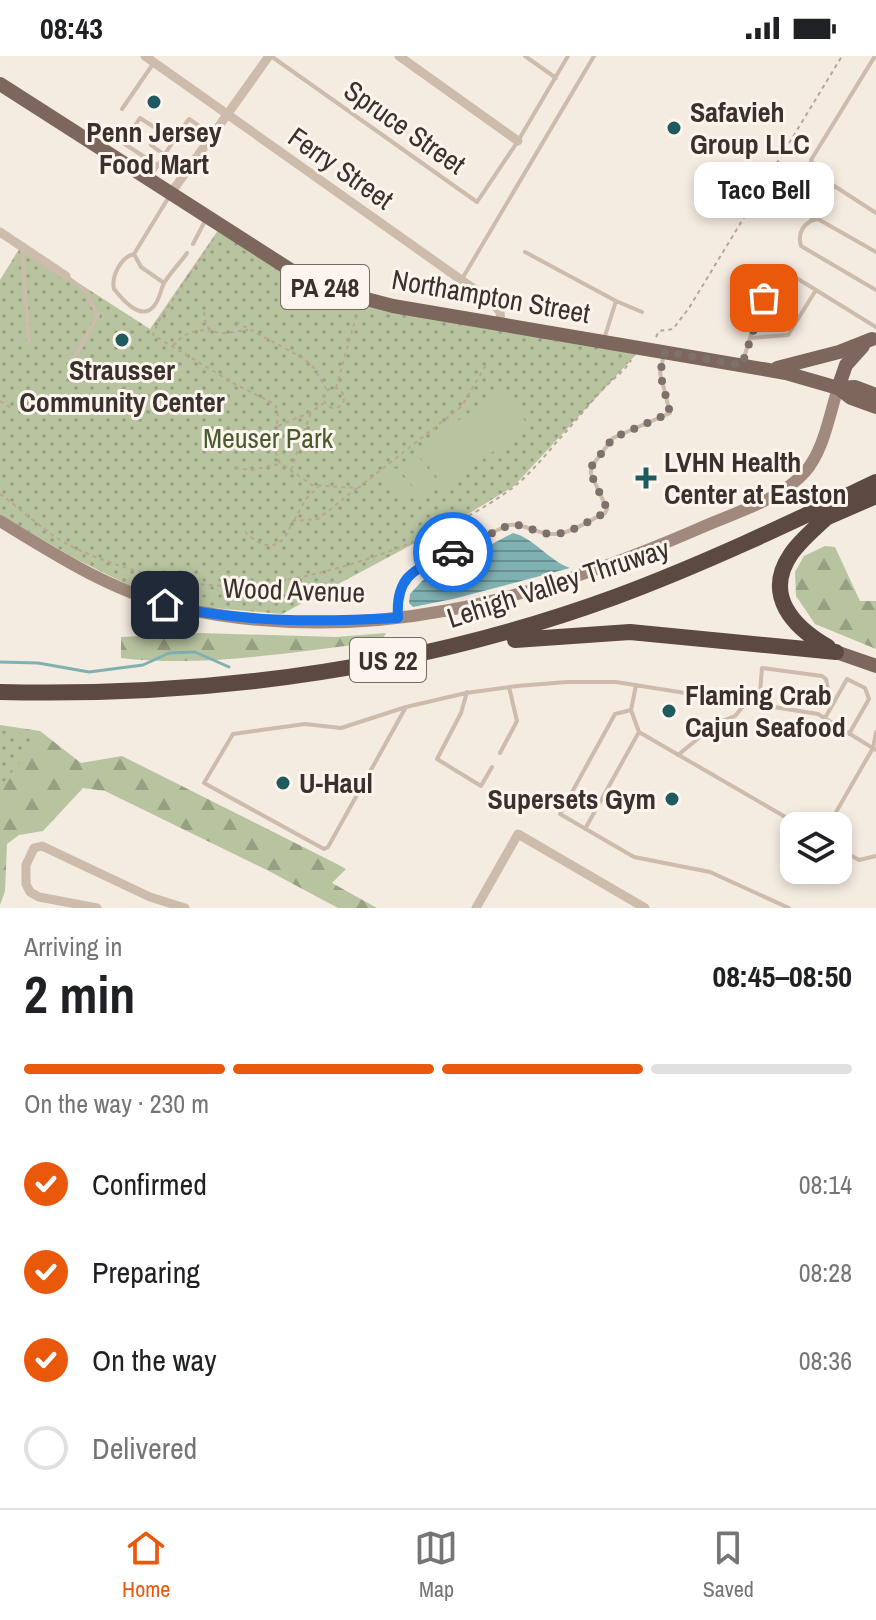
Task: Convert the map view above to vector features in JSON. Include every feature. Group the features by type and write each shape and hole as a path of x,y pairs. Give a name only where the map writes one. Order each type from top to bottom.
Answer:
{"highway":[{"name":"Lehigh Valley Thruway","path":"0,692 138,691 255,682 359,666 461,643 562,615 661,579 758,538 876,482"},
{"name":"Lehigh Valley Thruway","path":"0,703 142,702 256,692 376,674 515,640 668,589 876,496"},
{"path":"826,518 788,559 781,592 794,623 836,652"},
{"path":"515,640 630,632 836,652"}],"main road":[{"name":"Northampton Street","path":"0,84 289,269 336,291 383,304 771,370 838,388 851,398 876,397"},
{"path":"771,370 839,352 875,334"},
{"name":"Wood Avenue","path":"0,521 111,585 165,605 211,614 324,622 398,618 470,607 567,580 665,543 776,494 796,481 815,457 846,365 875,334"},
{"path":"836,652 876,666"}],"street":[{"path":"171,193 270,56"},
{"path":"399,56 518,141"},
{"name":"Ferry Street","path":"150,59 462,279 498,307 501,323"},
{"path":"0,232 66,276"},
{"path":"476,908 518,834 645,908"},
{"path":"97,908 39,897 30,892 26,884 26,865 34,848 42,846 150,897 185,908"}],"lane":[{"name":"Spruce Street","path":"270,56 477,202 518,141"},
{"path":"525,56 556,78"},
{"path":"518,141 568,56"},
{"path":"462,279 594,56"},
{"path":"875,56 811,160 819,176 876,213"},
{"path":"122,109 150,59"},
{"path":"114,157 140,118 174,140"},
{"path":"149,179 189,119 213,135"},
{"path":"131,132 139,137"},
{"path":"123,143 157,165"},
{"path":"151,145 187,172"},
{"path":"834,186 800,233 801,246 876,290"},
{"path":"171,193 134,254 127,256 112,278 114,289 134,309 144,312 153,307 164,283 187,253"},
{"path":"193,244 208,217"},
{"path":"811,220 818,219 876,252"},
{"path":"21,246 29,342"},
{"path":"525,252 642,312"},
{"path":"134,254 141,267 164,283"},
{"path":"742,365 764,298 776,278 785,271 875,334"},
{"path":"66,276 85,291 98,315 70,366"},
{"path":"750,338 788,335 816,290"},
{"path":"603,341 616,301"},
{"path":"398,618 396,596 401,585 426,564 509,525 518,524 552,534 569,530 605,513 607,509 591,474 591,467 613,438 670,413 660,373 665,352"},
{"path":"759,705 762,668 822,676 826,679 831,707"},
{"path":"825,719 847,679 865,688 869,699 849,734"},
{"path":"406,707 328,847 324,849 204,783 233,734 305,724 341,728 406,707 467,692 567,682 636,685 818,714 875,748"},
{"path":"636,685 631,710 639,732 780,814"},
{"path":"500,753 517,721 509,687"},
{"path":"467,692 461,713 437,759 481,786 492,767"},
{"path":"678,755 717,723 735,716 746,703"},
{"path":"631,710 615,714 560,814 634,857 710,872 789,908"},
{"path":"585,829 639,732"},
{"path":"836,812 875,748 876,732"},
{"path":"852,856 859,860 876,856"}],"path":[{"path":"656,337 659,331 673,329 679,320 842,56"},
{"path":"214,238 153,335 235,384 272,401 278,411 275,450 280,463 318,487 358,488"},
{"path":"204,312 206,326 212,331"},
{"path":"336,388 357,313"},
{"path":"236,322 303,358 314,368 327,390"},
{"path":"172,347 186,334 196,330 227,333 250,329"},
{"path":"0,494 67,544 142,572 199,585 229,586 299,577 386,551 448,525 514,486 602,389 624,371 632,357"},
{"path":"293,521 318,519 462,406 486,365"},
{"path":"324,403 327,390 336,388"},
{"path":"324,403 333,408 342,404 344,395 336,388"},
{"path":"0,401 11,408"},
{"path":"277,427 324,403"},
{"path":"291,470 311,412"},
{"path":"235,468 252,470 280,463"},
{"path":"245,531 262,544 276,545 283,540 306,499 318,487"}],"green space":[{"name":"Meuser Park","path":"221,226 326,288 642,348 514,486 460,519 282,614 202,607 171,600 128,585 0,515 0,280 21,246 150,329"},
{"path":"501,389 528,425 445,488 418,451"},
{"path":"416,453 438,482 420,496 398,467"},
{"path":"396,468 415,492 403,501 385,476"},
{"path":"825,546 835,547 860,601 876,601 876,649 815,624 796,596 795,572 804,556"},
{"path":"200,633 336,637 386,633 381,642 251,657 186,661 121,658 121,637"},
{"path":"0,725 40,731 81,763 122,756 346,869 332,883 377,908 338,908 105,791 83,788 43,831 19,835 7,844 5,891 0,905"},
{"path":"0,730 40,737 0,787"}],"water":[{"path":"513,533 528,539 570,568 453,599 413,607 409,603 410,594 422,581"}],"waterway":[{"path":"0,662 38,663 89,672 143,665 169,653 195,652 229,667"}],"way so far":[{"path":"453,552 509,525 518,524 552,534 569,530 605,513 607,509 591,474 591,467 613,438 670,413 660,373 665,352 742,365 764,298"}],"place":[{"name":"Penn Jersey Food Mart","path":"154,102"},
{"name":"Safavieh Group LLC","path":"674,128"},
{"name":"Taco Bell","path":"764,298"},
{"name":"Strausser Community Center","path":"122,340"},
{"name":"LVHN Health Center at Easton","path":"646,478"},
{"name":"Flaming Crab Cajun Seafood","path":"669,711"},
{"name":"U-Haul","path":"283,783"},
{"name":"Supersets Gym","path":"672,799"}],"route":[{"path":"165,605 211,614 277,621 398,618 396,596 401,585 426,564 453,552"}]}
